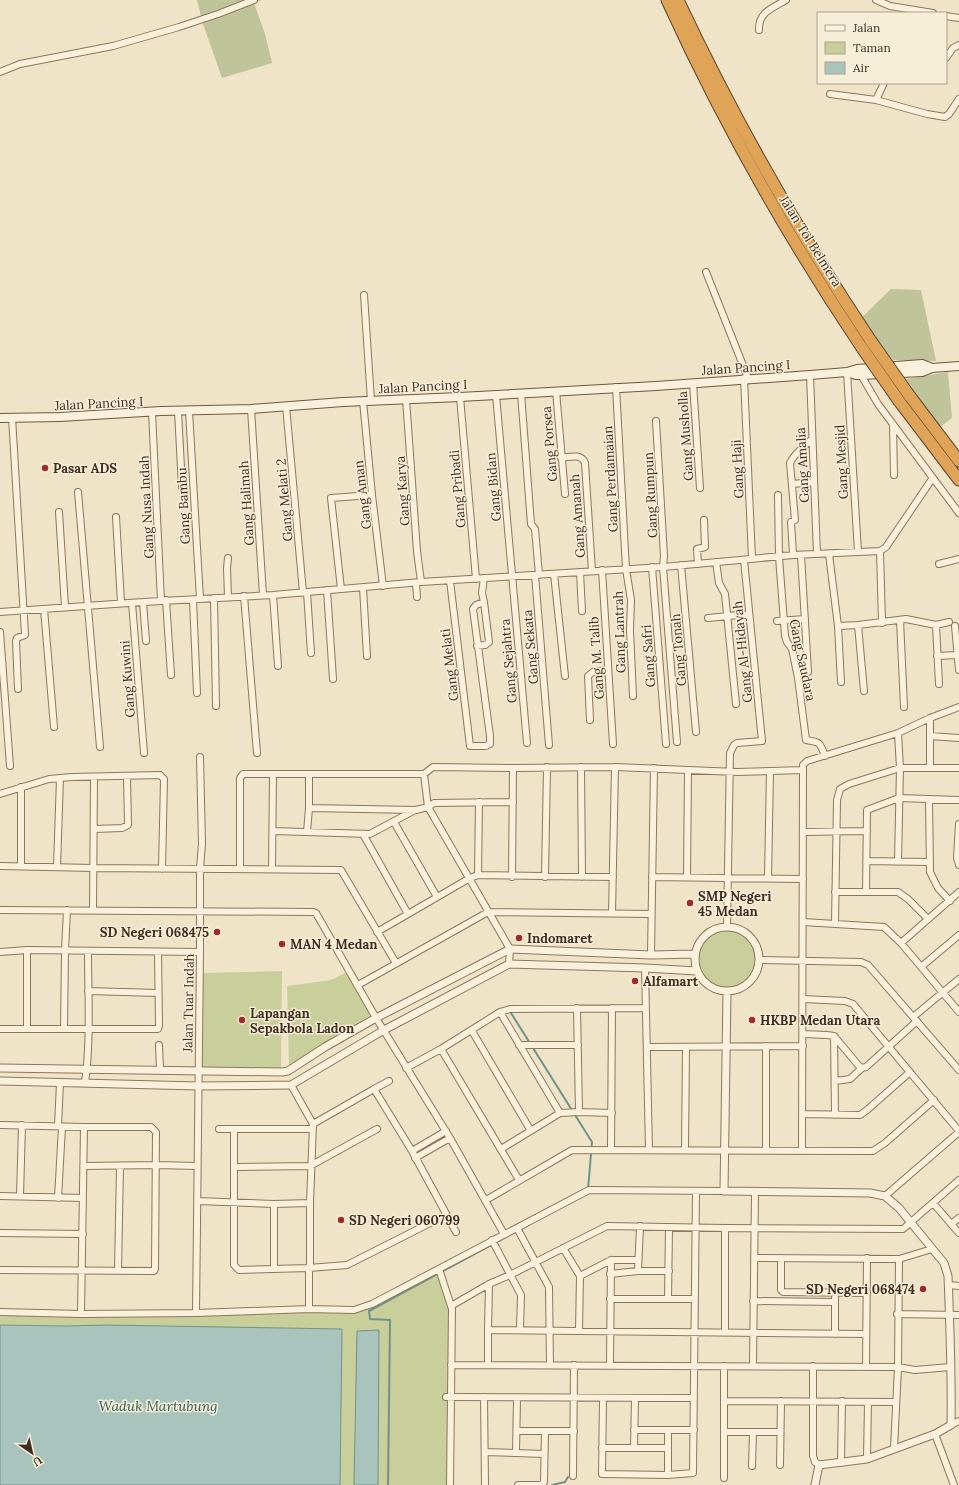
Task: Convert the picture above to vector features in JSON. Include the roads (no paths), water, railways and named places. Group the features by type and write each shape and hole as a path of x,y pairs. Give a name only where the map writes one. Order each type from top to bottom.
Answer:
{"highway":[{"name":"Jalan Tol Belmera","path":"667,0 725,121 788,231 862,348 959,480"},
{"name":"Jalan Tol Belmera","path":"678,0 727,99 767,173 818,259 872,341 959,461"}],"main road":[{"name":"Jalan Pancing I","path":"0,418 251,409 367,401 496,395 810,375 847,372 857,369 922,364 932,368"},
{"name":"Jalan Pancing I","path":"847,372 861,375 922,372 932,368 959,366"}],"street":[{"path":"0,72 20,64 113,46 179,27 254,0"},
{"path":"759,30 759,23 766,11 786,0"},
{"path":"876,0 890,6 924,12"},
{"path":"947,16 959,18"},
{"path":"947,57 953,48 959,45"},
{"path":"876,100 884,84"},
{"path":"830,94 876,100 926,114 945,117 949,114 959,99"},
{"name":"Gang Haji","path":"706,272 746,378 752,559"},
{"name":"Gang Aman","path":"364,295 367,401 372,496 384,586"},
{"name":"Gang Mesjid","path":"847,372 858,552"},
{"name":"Gang Amalia","path":"810,375 816,554"},
{"path":"861,375 868,389 893,425 959,514"},
{"name":"Gang Musholla","path":"693,383 700,488"},
{"name":"Gang Perdamaian","path":"616,387 626,569"},
{"name":"Gang Porsea","path":"556,391 565,494"},
{"name":"Gang Sekata","path":"521,393 531,524 535,530 549,745"},
{"name":"Gang Bidan","path":"496,395 512,577"},
{"name":"Gang Pribadi","path":"460,397 476,579"},
{"name":"Gang Karya","path":"406,399 417,551 417,597"},
{"name":"Gang Melati 2","path":"286,406 311,653"},
{"name":"Gang Halimah","path":"251,409 263,595"},
{"path":"178,411 182,487"},
{"name":"Gang Bambu","path":"189,411 196,600 197,693"},
{"name":"Gang Nusa Indah","path":"152,412 164,601 171,675"},
{"path":"12,417 25,635 17,638 16,641 18,690"},
{"name":"Gang Rumpun","path":"656,421 664,556 663,567 677,742"},
{"path":"893,425 894,475"},
{"path":"793,555 791,522 795,520 790,463 792,459 811,440"},
{"name":"Gang Amanah","path":"561,458 579,456 585,463 592,571"},
{"path":"0,612 121,603 273,595 652,566 663,567 793,555 880,551 886,548 932,479"},
{"path":"792,484 814,482"},
{"path":"78,492 100,747"},
{"name":"Gang Saudara","path":"778,495 780,620 787,642 792,649 798,678 806,740 819,742 825,756"},
{"path":"341,589 331,498 372,496"},
{"path":"59,512 65,608"},
{"path":"116,517 121,603"},
{"path":"698,564 697,550 705,547 704,520"},
{"path":"880,551 882,623"},
{"path":"829,554 838,626 841,682"},
{"path":"801,555 808,672"},
{"path":"228,558 228,597"},
{"name":"Gang Al-Hidayah","path":"730,771 730,752 734,745 741,742 762,741 744,560"},
{"path":"939,564 959,560"},
{"path":"716,562 719,583 725,594 736,704"},
{"name":"Gang Tonah","path":"681,565 696,732"},
{"name":"Gang Safri","path":"652,566 666,744"},
{"name":"Gang Lantrah","path":"626,569 630,600 633,696"},
{"name":"Gang M. Talib","path":"602,570 613,744"},
{"path":"580,572 582,611"},
{"path":"554,574 564,676"},
{"name":"Gang Sejahtra","path":"512,577 527,743"},
{"path":"484,578 482,593 484,602 489,642 485,646 477,646 473,609 476,605 484,602"},
{"name":"Gang Melati","path":"450,581 470,746 486,746 490,744 477,646"},
{"path":"363,588 367,656"},
{"path":"327,590 333,679"},
{"path":"273,595 278,666"},
{"path":"244,596 257,753"},
{"path":"214,598 216,706"},
{"path":"143,602 146,641"},
{"name":"Gang Kuwini","path":"132,603 144,753"},
{"path":"44,609 54,727"},
{"path":"708,618 749,614"},
{"path":"780,620 805,619"},
{"path":"900,620 904,707"},
{"path":"838,626 882,623 900,620 910,620 923,624 952,624 959,670"},
{"path":"858,625 864,691"},
{"path":"936,625 939,684"},
{"path":"0,632 10,766"},
{"path":"937,656 957,655"},
{"path":"590,720 588,676 593,672 608,670"},
{"path":"802,1149 804,765 806,762 898,733 930,718 959,707"},
{"path":"930,718 930,768"},
{"path":"898,733 900,768 898,862"},
{"path":"930,736 959,738"},
{"name":"Jalan Tuar Indah","path":"196,1313 200,952 199,910 202,844 200,757"},
{"path":"240,869 240,778 243,774 424,774 433,767 615,767 730,771 803,770"},
{"path":"581,767 582,877"},
{"path":"612,913 615,767"},
{"path":"512,877 514,768"},
{"path":"545,877 547,768"},
{"path":"650,955 654,768"},
{"path":"834,923 837,800 840,789 849,784 900,768 959,768"},
{"path":"686,878 688,770"},
{"path":"727,927 730,771"},
{"path":"768,878 770,771"},
{"path":"272,870 273,774"},
{"path":"424,774 428,807 510,949 509,964"},
{"path":"0,794 49,779 160,775 164,779 162,869"},
{"path":"307,832 309,775"},
{"path":"93,910 94,777"},
{"path":"94,829 122,828 128,825 127,777"},
{"path":"57,867 60,778"},
{"path":"21,787 21,866"},
{"path":"866,892 867,810 899,798 959,800"},
{"path":"929,799 930,872 934,882 950,901"},
{"path":"478,876 479,802"},
{"path":"273,831 373,834 416,810 428,807 434,803 513,802"},
{"path":"309,808 416,810"},
{"path":"394,822 437,897"},
{"path":"959,824 957,858 959,865"},
{"path":"803,832 867,831"},
{"path":"363,834 408,914"},
{"path":"867,861 930,862"},
{"path":"0,866 341,870 396,963"},
{"path":"377,932 470,878 478,876 613,877"},
{"path":"652,877 803,879"},
{"path":"835,892 898,892 908,899 928,920"},
{"path":"901,944 959,892"},
{"path":"0,910 199,910 316,913 376,1018 446,1131 504,1234"},
{"path":"64,1029 67,910"},
{"path":"358,985 488,912 651,914"},
{"path":"803,922 884,927 901,944 959,1012"},
{"path":"727,927 739,930 750,937 756,948 759,960 756,972 749,982 739,989 727,991 714,989 704,982 697,971 695,954 699,943 706,935 716,929 727,927"},
{"path":"921,967 959,935"},
{"path":"0,1068 275,1073 288,1071 376,1018 510,949 650,955 695,954"},
{"path":"27,950 27,1029"},
{"path":"0,952 27,950 200,952"},
{"path":"85,1084 88,1028 88,951"},
{"path":"0,1029 158,1029 158,952"},
{"path":"759,960 861,962 868,964 959,1070"},
{"path":"0,1082 198,1086 291,1085 384,1030 509,964 697,971"},
{"path":"645,968 649,1150"},
{"path":"835,1081 850,1079 862,1068 866,1067 959,979"},
{"path":"88,991 158,993"},
{"path":"724,1191 727,991"},
{"path":"803,999 849,1002 934,1100 959,1132 885,1196"},
{"path":"575,1112 578,1045 577,1008"},
{"path":"611,1149 612,1008"},
{"path":"406,1068 472,1031 500,1012 510,1009 646,1008"},
{"path":"500,1012 560,1114"},
{"path":"472,1031 531,1131"},
{"path":"803,1034 834,1036 862,1068"},
{"path":"834,1036 835,1115"},
{"path":"159,1044 160,1070"},
{"path":"519,1045 578,1045"},
{"path":"685,1150 686,1046"},
{"path":"766,1046 766,1149"},
{"path":"647,1047 802,1046"},
{"path":"441,1049 519,1180"},
{"path":"802,1114 862,1114 910,1072"},
{"path":"219,1129 312,1126 389,1081"},
{"path":"58,1198 60,1083"},
{"path":"291,1085 312,1126 310,1166 309,1309"},
{"path":"374,1089 412,1151 456,1232"},
{"path":"486,1200 572,1150 802,1149 862,1151 878,1149 934,1100"},
{"path":"501,1149 560,1114 575,1112 612,1113"},
{"path":"0,1125 84,1128 150,1127 156,1132 157,1165 154,1271 0,1270"},
{"path":"20,1196 22,1125"},
{"path":"81,1314 84,1128"},
{"path":"234,1129 234,1265 239,1270 309,1268 347,1265 446,1215"},
{"path":"235,1167 310,1166 377,1129"},
{"path":"412,1151 446,1131"},
{"path":"415,1158 450,1138"},
{"path":"84,1166 198,1166"},
{"path":"118,1271 120,1166"},
{"path":"451,1306 489,1284 607,1226 725,1228 903,1228 911,1223 959,1180"},
{"path":"0,1312 81,1314 196,1313 309,1309 354,1310 364,1308 440,1271 493,1243 504,1234 518,1229 587,1191 870,1192 885,1196 899,1208 947,1269 949,1285 950,1367 952,1384 951,1425"},
{"path":"603,1398 602,1474 668,1475 693,1473 696,1191"},
{"path":"753,1366 755,1191"},
{"path":"0,1196 83,1198"},
{"path":"198,1201 274,1204 310,1203"},
{"path":"933,1203 959,1234"},
{"path":"274,1204 274,1269"},
{"path":"951,1224 959,1218"},
{"path":"638,1271 640,1226"},
{"path":"668,1299 669,1227"},
{"path":"725,1228 725,1332"},
{"path":"518,1229 549,1287 550,1365"},
{"path":"0,1233 83,1234"},
{"path":"493,1243 521,1295 520,1330"},
{"path":"563,1248 580,1276 579,1331"},
{"path":"754,1258 899,1259 932,1249"},
{"path":"781,1258 781,1290 783,1292 867,1293"},
{"path":"866,1367 867,1258"},
{"path":"894,1449 898,1367 897,1314 899,1259"},
{"path":"580,1276 611,1260 638,1260"},
{"path":"610,1365 611,1260"},
{"path":"440,1271 451,1306 452,1365 449,1397 450,1485"},
{"path":"610,1274 638,1271 669,1271"},
{"path":"488,1365 489,1284"},
{"path":"949,1285 959,1286"},
{"path":"835,1334 836,1292"},
{"path":"610,1299 695,1299"},
{"path":"753,1301 835,1302"},
{"path":"897,1314 959,1315"},
{"path":"488,1330 866,1334"},
{"path":"452,1365 813,1366 898,1367 915,1370 950,1367"},
{"path":"573,1476 574,1365"},
{"path":"724,1366 724,1478"},
{"path":"813,1366 812,1401 814,1460 816,1464 841,1463 867,1459 935,1434 959,1421"},
{"path":"449,1397 694,1398"},
{"path":"484,1397 485,1485"},
{"path":"516,1453 517,1398"},
{"path":"634,1448 635,1398"},
{"path":"724,1401 896,1402"},
{"path":"780,1464 781,1401"},
{"path":"841,1463 842,1401"},
{"path":"867,1459 868,1402"},
{"path":"634,1430 694,1430"},
{"path":"668,1430 668,1475"},
{"path":"517,1431 574,1431"},
{"path":"518,1485 543,1484 544,1482 545,1431"},
{"path":"724,1432 780,1432"},
{"path":"752,1466 753,1432"},
{"path":"935,1434 954,1485"},
{"path":"602,1448 668,1448"},
{"path":"484,1452 544,1454"},
{"path":"815,1485 819,1465"}],"water":[{"name":"Waduk Martubung","path":"0,1325 106,1325 342,1329 340,1485 0,1485"},
{"path":"379,1330 378,1485 354,1485 357,1331"}],"waterway":[{"path":"511,1013 592,1142 588,1190"},
{"path":"388,1485 390,1320 370,1319 369,1311 532,1223"},
{"path":"552,1485 565,1482 568,1477"}],"place":[{"name":"Pasar ADS","path":"45,468"},
{"name":"SMP Negeri 45 Medan","path":"690,903"},
{"name":"SD Negeri 068475","path":"217,932"},
{"name":"Indomaret","path":"519,938"},
{"name":"MAN 4 Medan","path":"282,944"},
{"name":"Alfamart","path":"635,981"},
{"name":"Lapangan Sepakbola Ladon","path":"242,1020"},
{"name":"HKBP Medan Utara","path":"752,1020"},
{"name":"SD Negeri 060799","path":"341,1220"},
{"name":"SD Negeri 068474","path":"923,1289"}]}
